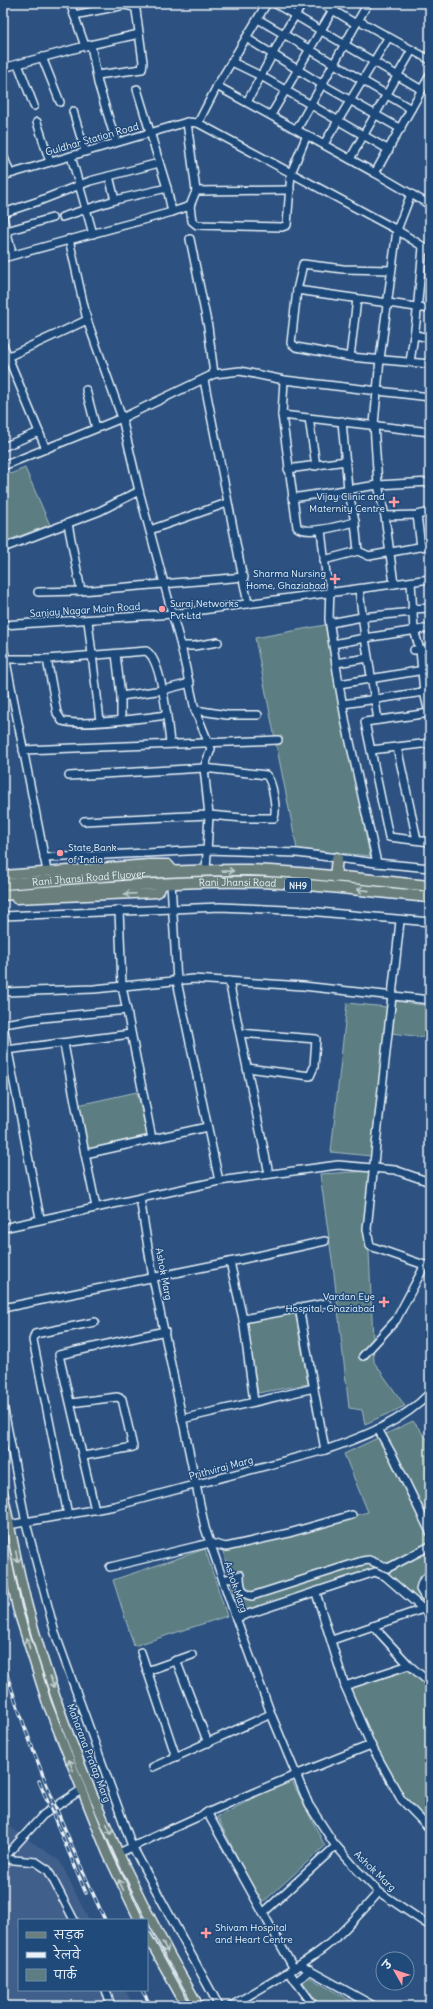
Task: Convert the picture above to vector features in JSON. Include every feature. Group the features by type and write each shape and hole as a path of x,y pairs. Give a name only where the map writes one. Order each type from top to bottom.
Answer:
{"highway":[{"path":"335,877 337,858"},
{"name":"Rani Jhansi Road","path":"175,872 249,870 430,886"},
{"name":"Rani Jhansi Road Flyover","path":"3,884 175,872"},
{"path":"380,892 382,881"},
{"name":"Rani Jhansi Road","path":"168,883 255,882 430,897"},
{"name":"Rani Jhansi Road Flyover","path":"3,896 168,883"},
{"path":"404,884 404,895"}],"main road":[{"path":"3,875 168,864 175,872"},
{"path":"3,899 157,893 168,883"},
{"name":"Maharana Pratap Marg","path":"3,1492 7,1525 28,1607 72,1742 119,1853 169,1954 199,2006"},
{"name":"Maharana Pratap Marg","path":"3,1540 17,1608 47,1703 107,1853 139,1919"},
{"path":"148,1938 186,2006"}],"street":[{"path":"70,3 88,45 116,142"},
{"path":"90,3 92,12"},
{"path":"198,123 217,86 267,3"},
{"path":"274,3 422,90"},
{"path":"247,102 272,54 303,3"},
{"path":"320,3 430,60"},
{"path":"271,115 337,3"},
{"path":"297,130 312,106 366,4"},
{"path":"74,15 125,6 134,7 140,34 143,62 142,69 97,75"},
{"path":"258,19 412,109"},
{"path":"3,68 88,45 140,34"},
{"path":"246,38 323,85 401,129"},
{"path":"324,144 388,38"},
{"path":"350,159 412,50"},
{"path":"42,57 60,102"},
{"path":"232,62 260,76 390,150"},
{"path":"18,64 34,106"},
{"path":"375,173 390,150 430,76"},
{"path":"217,86 324,144 430,205"},
{"path":"137,89 167,188 172,212"},
{"path":"73,111 85,151"},
{"path":"37,122 50,162"},
{"path":"307,135 291,173 287,223 282,227 194,224 192,221 190,206 196,192 187,122 198,123 291,173 397,230 427,250 410,362"},
{"name":"Guldhar Station Road","path":"3,176 187,122"},
{"path":"3,156 10,173"},
{"path":"71,156 93,234"},
{"path":"3,213 79,185 159,163"},
{"path":"109,176 115,200"},
{"path":"62,217 115,200 167,188"},
{"path":"196,192 290,190"},
{"path":"394,584 385,516 378,485 374,424 380,359 397,230 411,194"},
{"path":"3,258 69,239 141,222 190,206"},
{"path":"3,218 5,231 11,248"},
{"path":"5,231 52,218"},
{"path":"69,239 87,320 122,418 139,491 173,614 195,710 211,749 204,768 209,815 206,871"},
{"path":"190,239 208,327 214,374"},
{"path":"391,270 343,269 306,264 301,267 291,341 293,345 350,357 430,364"},
{"path":"297,290 357,300 388,302 430,309"},
{"path":"350,357 357,300"},
{"path":"5,358 87,320"},
{"path":"415,335 430,338"},
{"path":"3,345 5,358 40,432 46,450"},
{"path":"3,466 46,450 122,418 214,374 240,372 284,380 430,397"},
{"path":"204,380 227,503 244,577 248,604"},
{"path":"284,380 282,415 288,469 297,527 304,531 321,530 355,522"},
{"path":"86,390 96,428"},
{"path":"282,415 374,424 430,432"},
{"path":"309,418 316,466"},
{"path":"342,421 348,489 355,522 358,551"},
{"path":"3,447 40,432"},
{"path":"288,469 346,461"},
{"path":"292,498 378,485 430,482"},
{"path":"3,548 68,524 139,491"},
{"path":"150,530 227,503"},
{"path":"385,516 417,515 430,512"},
{"path":"417,515 421,546"},
{"path":"68,524 81,591"},
{"path":"321,530 326,574 330,585 330,623 339,684 377,863"},
{"path":"324,560 358,551 369,556 430,545"},
{"path":"38,592 81,591 244,577"},
{"name":"Sanjay Nagar Main Road","path":"3,625 173,614 430,579"},
{"path":"410,582 417,650 426,670 430,713 365,722 389,837 430,842"},
{"path":"359,589 378,720"},
{"path":"330,623 430,608"},
{"path":"88,620 94,656 100,721"},
{"path":"333,644 430,628"},
{"path":"181,646 194,646 218,642"},
{"path":"3,646 6,659 6,674 47,871"},
{"path":"417,650 430,649"},
{"path":"6,659 47,659 140,651 150,653 153,656 163,690 170,743"},
{"path":"116,654 121,696 121,720"},
{"path":"336,663 368,658"},
{"path":"47,659 59,718 68,723 121,720 167,715"},
{"path":"339,684 426,670"},
{"path":"121,696 163,690 190,683"},
{"path":"343,704 427,692"},
{"path":"195,710 227,715 258,715"},
{"path":"23,750 170,743 209,744 278,740"},
{"path":"371,750 430,743"},
{"path":"398,747 417,840"},
{"path":"69,776 135,774 204,768 253,775 266,775 271,781 275,816 268,819 209,815 84,822"},
{"path":"44,858 207,850 297,853 430,868"},
{"path":"168,883 172,909 177,981 207,1127 220,1181"},
{"path":"3,916 220,906 308,911 400,921 430,922"},
{"path":"119,910 122,986 152,1139"},
{"path":"363,1356 396,1320 428,1266 370,1246 367,1229 372,1168 400,921"},
{"path":"3,992 122,986 194,979 303,986 391,998 430,1000"},
{"path":"229,982 269,1174"},
{"path":"40,1218 6,1050 3,1025 42,1018 127,1010"},
{"path":"240,1033 316,1039 314,1067 310,1076 247,1068"},
{"path":"6,1050 64,1044 131,1034"},
{"path":"64,1044 96,1207"},
{"path":"85,1154 207,1127"},
{"path":"3,1228 40,1218 220,1181 338,1165 395,1170 430,1182"},
{"name":"Ashok Marg","path":"140,1198 153,1278 195,1485 210,1543 271,1714 309,1805 336,1846 356,1870 379,1892 430,1926"},
{"path":"3,1308 230,1262 325,1241"},
{"path":"230,1262 242,1319 254,1402"},
{"path":"242,1319 299,1307 327,1303"},
{"path":"299,1307 325,1450"},
{"path":"68,1515 33,1340 34,1334 95,1322"},
{"path":"95,1510 84,1456 59,1355 165,1332"},
{"path":"182,1419 314,1388"},
{"name":"Prithviraj Marg","path":"7,1525 26,1523 95,1510 325,1450 378,1429 405,1414 430,1393"},
{"path":"71,1403 117,1397 122,1398 133,1447 84,1456"},
{"path":"3,1405 26,1523 55,1633 132,1846 220,2006"},
{"path":"378,1429 394,1458 430,1532"},
{"path":"110,1567 210,1543 226,1547 289,1533 352,1515"},
{"path":"223,1580 240,1575 240,1584 243,1591 248,1596 252,1596 362,1561 369,1560 388,1568 430,1546 430,1541"},
{"path":"236,1618 316,1593 375,1572 385,1576 430,1616"},
{"path":"430,1574 422,1582 420,1589 424,1596 430,1599"},
{"path":"316,1593 332,1640 345,1686 371,1745 401,1799 430,1829"},
{"path":"332,1640 423,1609"},
{"path":"373,1626 409,1664 430,1683"},
{"path":"141,1652 176,1757"},
{"path":"147,1671 192,1655"},
{"path":"176,1660 208,1742"},
{"path":"345,1686 409,1664"},
{"path":"153,1767 271,1714"},
{"path":"119,1853 296,1773 371,1745"},
{"path":"3,1859 42,1815 81,1790"},
{"path":"207,1812 263,1913 296,1982 314,2006"},
{"path":"263,1913 336,1846"},
{"path":"3,1859 36,1862 48,1870 73,1919"},
{"path":"231,2006 300,1965 339,1935 379,1892"},
{"path":"300,1965 374,2006"},
{"path":"296,1982 310,1970"},
{"path":"106,1991 111,2006"}],"shaded area":[{"path":"3,1812 5,1824 60,1861 89,1919 18,1919 18,1991 126,1991 134,2006 3,2006"}],"green space":[{"path":"25,468 50,525 3,542 3,477"},
{"path":"325,625 370,856 297,849 255,638"},
{"path":"396,1001 430,1006 430,1038 391,1033"},
{"path":"347,1003 387,1007 371,1156 331,1152"},
{"path":"137,1092 147,1135 88,1149 78,1105"},
{"path":"370,1171 369,1251 374,1362 405,1406 365,1424 362,1410 349,1408 334,1274 320,1174"},
{"path":"295,1312 308,1384 258,1393 246,1321"},
{"path":"413,1421 430,1443 430,1610 396,1579 383,1572 371,1570 239,1612 223,1551 368,1512 344,1454"},
{"path":"205,1549 227,1616 134,1646 113,1580"},
{"path":"410,1670 430,1688 430,1825 402,1797 369,1741 349,1688"},
{"path":"291,1779 325,1846 261,1904 217,1817"},
{"path":"307,1976 360,2006 320,2006 301,1979"}],"railway":[{"path":"3,1663 25,1728 50,1793 105,1919"},
{"path":"39,1781 86,1893"},
{"path":"143,1991 151,2006"}],"place":[{"name":"Vijay Clinic and Maternity Centre","path":"394,502"},
{"name":"Sharma Nursing Home, Ghaziabad","path":"335,579"},
{"name":"Suraj Networks Pvt Ltd","path":"162,609"},
{"name":"State Bank of India","path":"60,853"},
{"name":"Vardan Eye Hospital, Ghaziabad","path":"384,1302"},
{"name":"Shivam Hospital and Heart Centre","path":"206,1933"}]}
